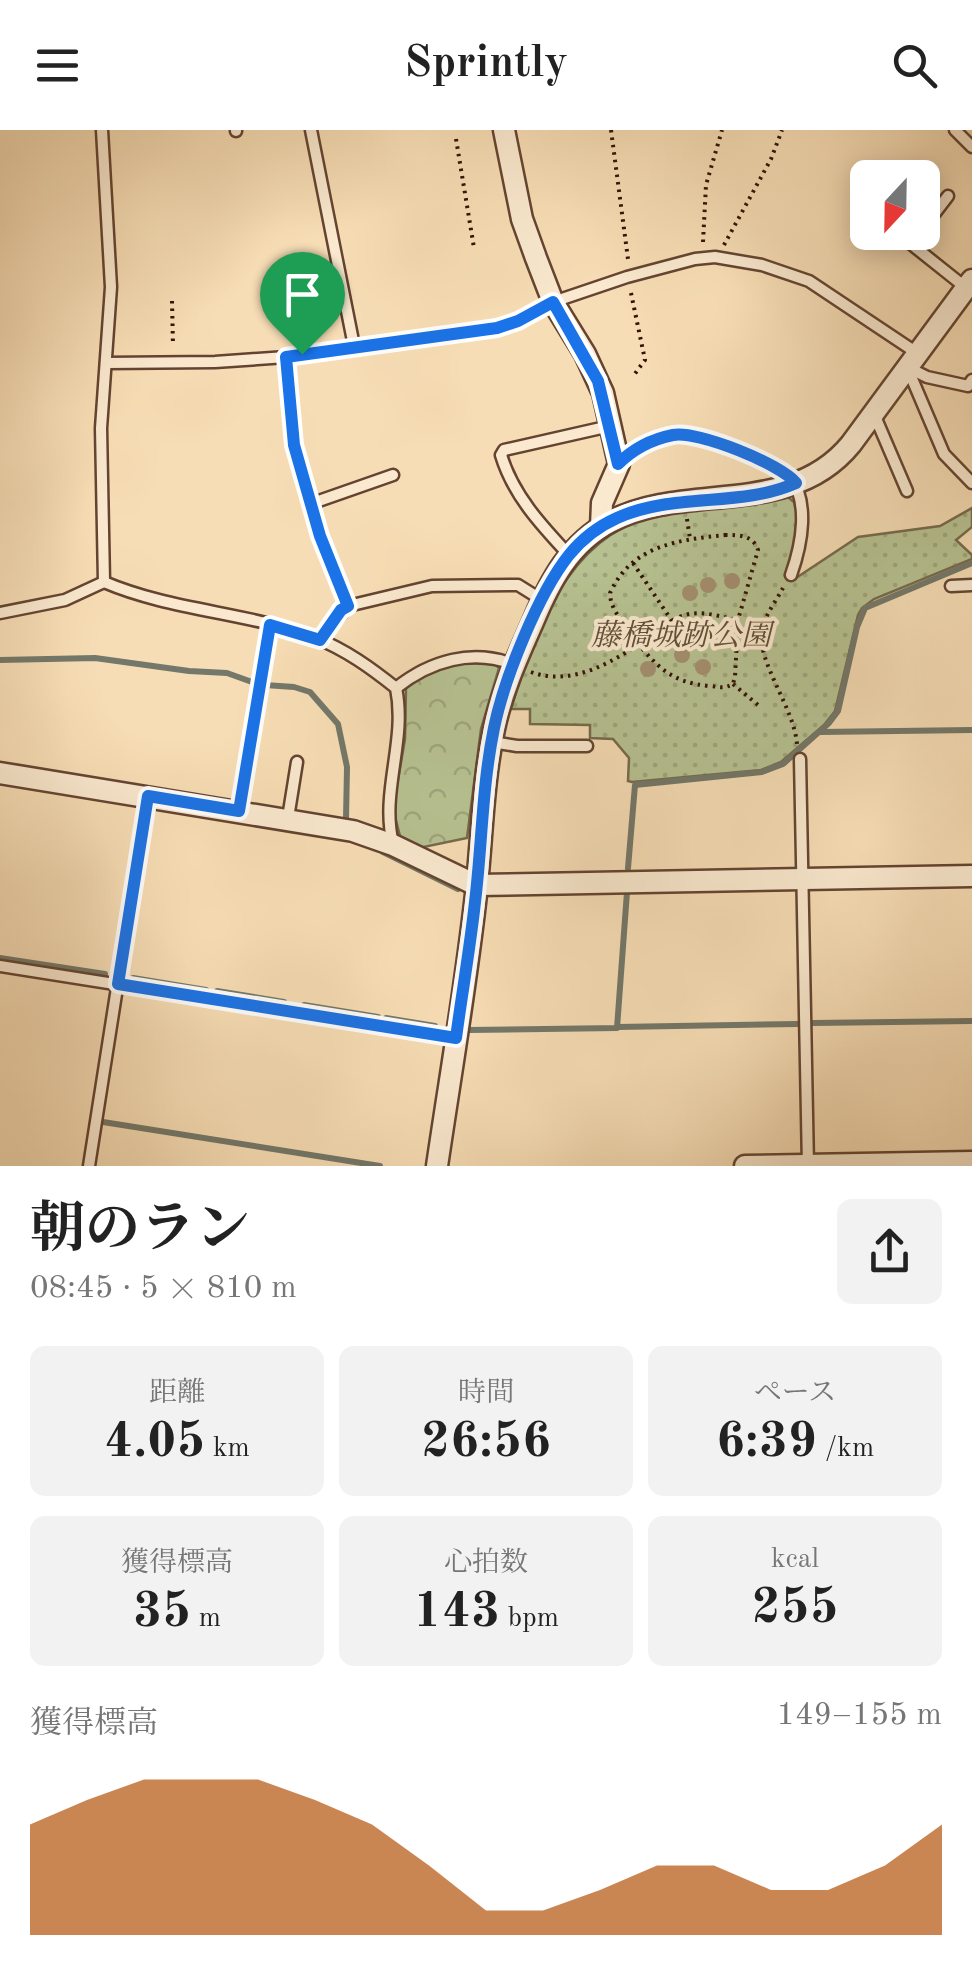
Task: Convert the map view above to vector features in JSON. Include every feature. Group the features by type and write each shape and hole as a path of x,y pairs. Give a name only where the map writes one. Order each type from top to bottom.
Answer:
{"street":[{"path":"504,130 522,219 553,302 594,371 610,426 618,464 602,503 602,527"},
{"path":"437,1166 492,742 515,665 542,600 569,555 602,527 634,512 767,493 796,483 841,456 969,284"},
{"path":"0,772 353,831 393,845 476,885 972,876"},
{"path":"745,1166 972,1162"}],"lane":[{"path":"102,130 111,287 101,428 104,582"},
{"path":"311,130 354,346"},
{"path":"955,130 972,147"},
{"path":"940,207 948,196"},
{"path":"919,250 969,284"},
{"path":"106,362 286,357 497,328 553,302 627,277 709,257 762,265 808,281 912,360 927,377 968,386 972,380"},
{"path":"286,357 294,445 310,504 348,606"},
{"path":"912,360 944,454 972,484"},
{"path":"874,412 908,491"},
{"path":"569,555 534,517 506,470 502,454 504,450 610,426"},
{"path":"618,464 629,453 676,434 701,438 779,468 796,483 802,534 791,575"},
{"path":"310,504 392,475"},
{"path":"0,613 65,600 104,582"},
{"path":"104,582 146,598 320,640 363,662 396,688 399,744 388,806 393,845"},
{"path":"320,640 348,606 432,586 518,585 542,600"},
{"path":"951,586 972,585"},
{"path":"396,688 443,660 494,658 515,665"},
{"path":"492,742 587,746"},
{"path":"800,759 808,1165"},
{"path":"288,818 298,762"},
{"path":"89,1166 148,796"},
{"path":"0,966 456,1038"}],"path":[{"path":"611,130 627,277 646,360 634,375"},
{"path":"709,257 704,198 722,130"},
{"path":"709,257 740,220 782,130"},
{"path":"456,140 474,248"},
{"path":"172,301 174,362"},
{"path":"688,527 690,539"},
{"path":"734,535 756,544 757,556 738,620 733,684 726,688 676,680 659,668 610,601 614,585 633,563 661,544 734,535"},
{"path":"633,563 672,622"},
{"path":"791,575 769,612 762,630 762,646 793,719 797,744"},
{"path":"515,665 540,675 570,676 610,662 672,622 695,613 738,620"},
{"path":"239,811 270,625"},
{"path":"733,684 758,704"}],"green space":[{"name":"藤橋城跡公園","path":"788,497 796,504 797,534 787,572 796,578 858,537 940,526 972,508 972,527 956,540 972,559 874,599 862,608 835,711 781,762 761,770 632,782 628,781 629,758 613,739 590,738 590,725 530,724 530,709 511,709 543,621 575,568 596,546 621,528 650,517"},
{"path":"494,663 499,668 481,729 467,838 419,848 400,836 393,809 405,739 406,688 440,668"}],"waterway":[{"path":"628,868 635,785 762,772 783,764 838,711 865,608 972,563"},
{"path":"0,660 95,658 227,673 252,682"},
{"path":"265,685 310,692 338,724 347,767 346,819"},
{"path":"820,732 972,730"},
{"path":"383,852 458,889"},
{"path":"469,1030 617,1028 627,892"},
{"path":"0,958 105,974"},
{"path":"133,978 206,990"},
{"path":"217,991 284,1002"},
{"path":"304,1005 378,1017"},
{"path":"386,1018 435,1026"},
{"path":"813,1023 972,1021"},
{"path":"617,1027 798,1024"},
{"path":"103,1122 380,1166"}],"route":[{"path":"553,302 585,354 603,393 618,464 629,453 676,434 701,438 779,468 796,483 767,493 655,506 616,518 587,537 561,566 518,656 494,728 456,1038 118,984 148,796 239,811 270,625 320,640 348,606 320,536 294,445 286,357 302,354 497,328 553,302"}]}
